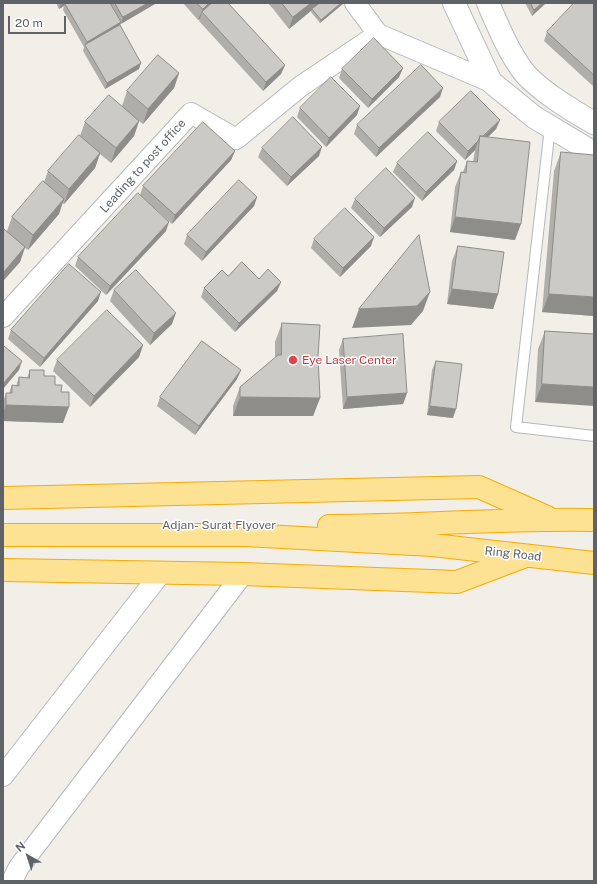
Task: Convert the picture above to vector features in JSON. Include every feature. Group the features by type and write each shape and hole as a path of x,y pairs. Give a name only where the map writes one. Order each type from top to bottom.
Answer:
{"highway":[{"path":"3,498 479,487 551,519"},
{"path":"433,535 551,519 594,520"},
{"name":"Adjan- Surat Flyover","path":"3,525 433,535"},
{"name":"Adjan- Surat Flyover","path":"3,535 433,535"},
{"name":"Ring Road","path":"433,535 527,555 594,563"},
{"path":"3,570 243,574 457,582 527,555"}],"street":[{"path":"355,3 378,34 491,82 534,117 594,153"},
{"path":"454,3 491,82"},
{"path":"488,3 505,41 524,72 548,94 594,124"},
{"name":"Leading to post office","path":"3,317 191,114 236,139 301,86 378,34"},
{"path":"3,776 161,573"},
{"path":"12,881 18,867 243,574"}],"lane":[{"path":"550,127 516,427 594,436"}],"building":[{"path":"110,3 121,22 87,42 65,4"},
{"path":"115,3 148,3 123,17"},
{"path":"197,3 209,3 203,9"},
{"path":"212,3 228,3 285,65 266,82 202,12"},
{"path":"282,3 311,3 293,17"},
{"path":"320,3 341,3 321,20 312,9"},
{"path":"531,3 542,3 534,10"},
{"path":"574,3 594,3 594,75 547,32"},
{"path":"120,25 141,63 107,83 85,45"},
{"path":"374,38 403,68 372,99 342,69"},
{"path":"158,55 179,73 148,109 127,91"},
{"path":"421,65 443,88 379,148 357,125"},
{"path":"331,77 360,106 329,138 300,108"},
{"path":"471,91 500,120 483,136 480,136 478,141 468,151 439,122"},
{"path":"109,95 139,121 116,148 85,122"},
{"path":"293,117 322,147 291,177 262,148"},
{"path":"203,122 235,151 175,215 143,186"},
{"path":"428,132 457,161 426,192 397,163"},
{"path":"79,135 100,153 69,189 48,171"},
{"path":"480,136 530,142 521,224 455,217 461,172 466,173 467,161 477,162"},
{"path":"561,152 594,155 594,297 549,294"},
{"path":"386,168 415,198 384,228 355,199"},
{"path":"239,180 257,197 206,252 187,235"},
{"path":"43,181 64,199 33,235 12,217"},
{"path":"138,193 169,222 110,286 78,257"},
{"path":"345,208 374,237 343,268 314,239"},
{"path":"4,229 25,247 3,273 3,231"},
{"path":"419,235 430,292 417,306 359,309"},
{"path":"458,246 504,252 498,294 452,289"},
{"path":"242,262 259,279 268,269 281,282 239,323 204,288 222,270 228,276"},
{"path":"69,264 101,292 44,358 11,330"},
{"path":"136,270 176,313 154,333 114,290"},
{"path":"107,310 143,345 94,396 57,360"},
{"path":"282,323 320,325 318,357 320,398 240,397 240,387 278,355 281,355"},
{"path":"545,331 594,334 594,387 542,384"},
{"path":"403,334 407,393 347,397 343,339"},
{"path":"202,341 241,370 199,426 160,397"},
{"path":"3,346 22,361 3,384"},
{"path":"436,361 462,364 456,409 430,406"},
{"path":"30,370 44,370 44,376 55,376 55,385 62,385 61,392 69,392 69,407 6,405 6,393 12,393 12,385 19,386 19,377 29,378"}],"place":[{"name":"Eye Laser Center","path":"293,360"}]}
